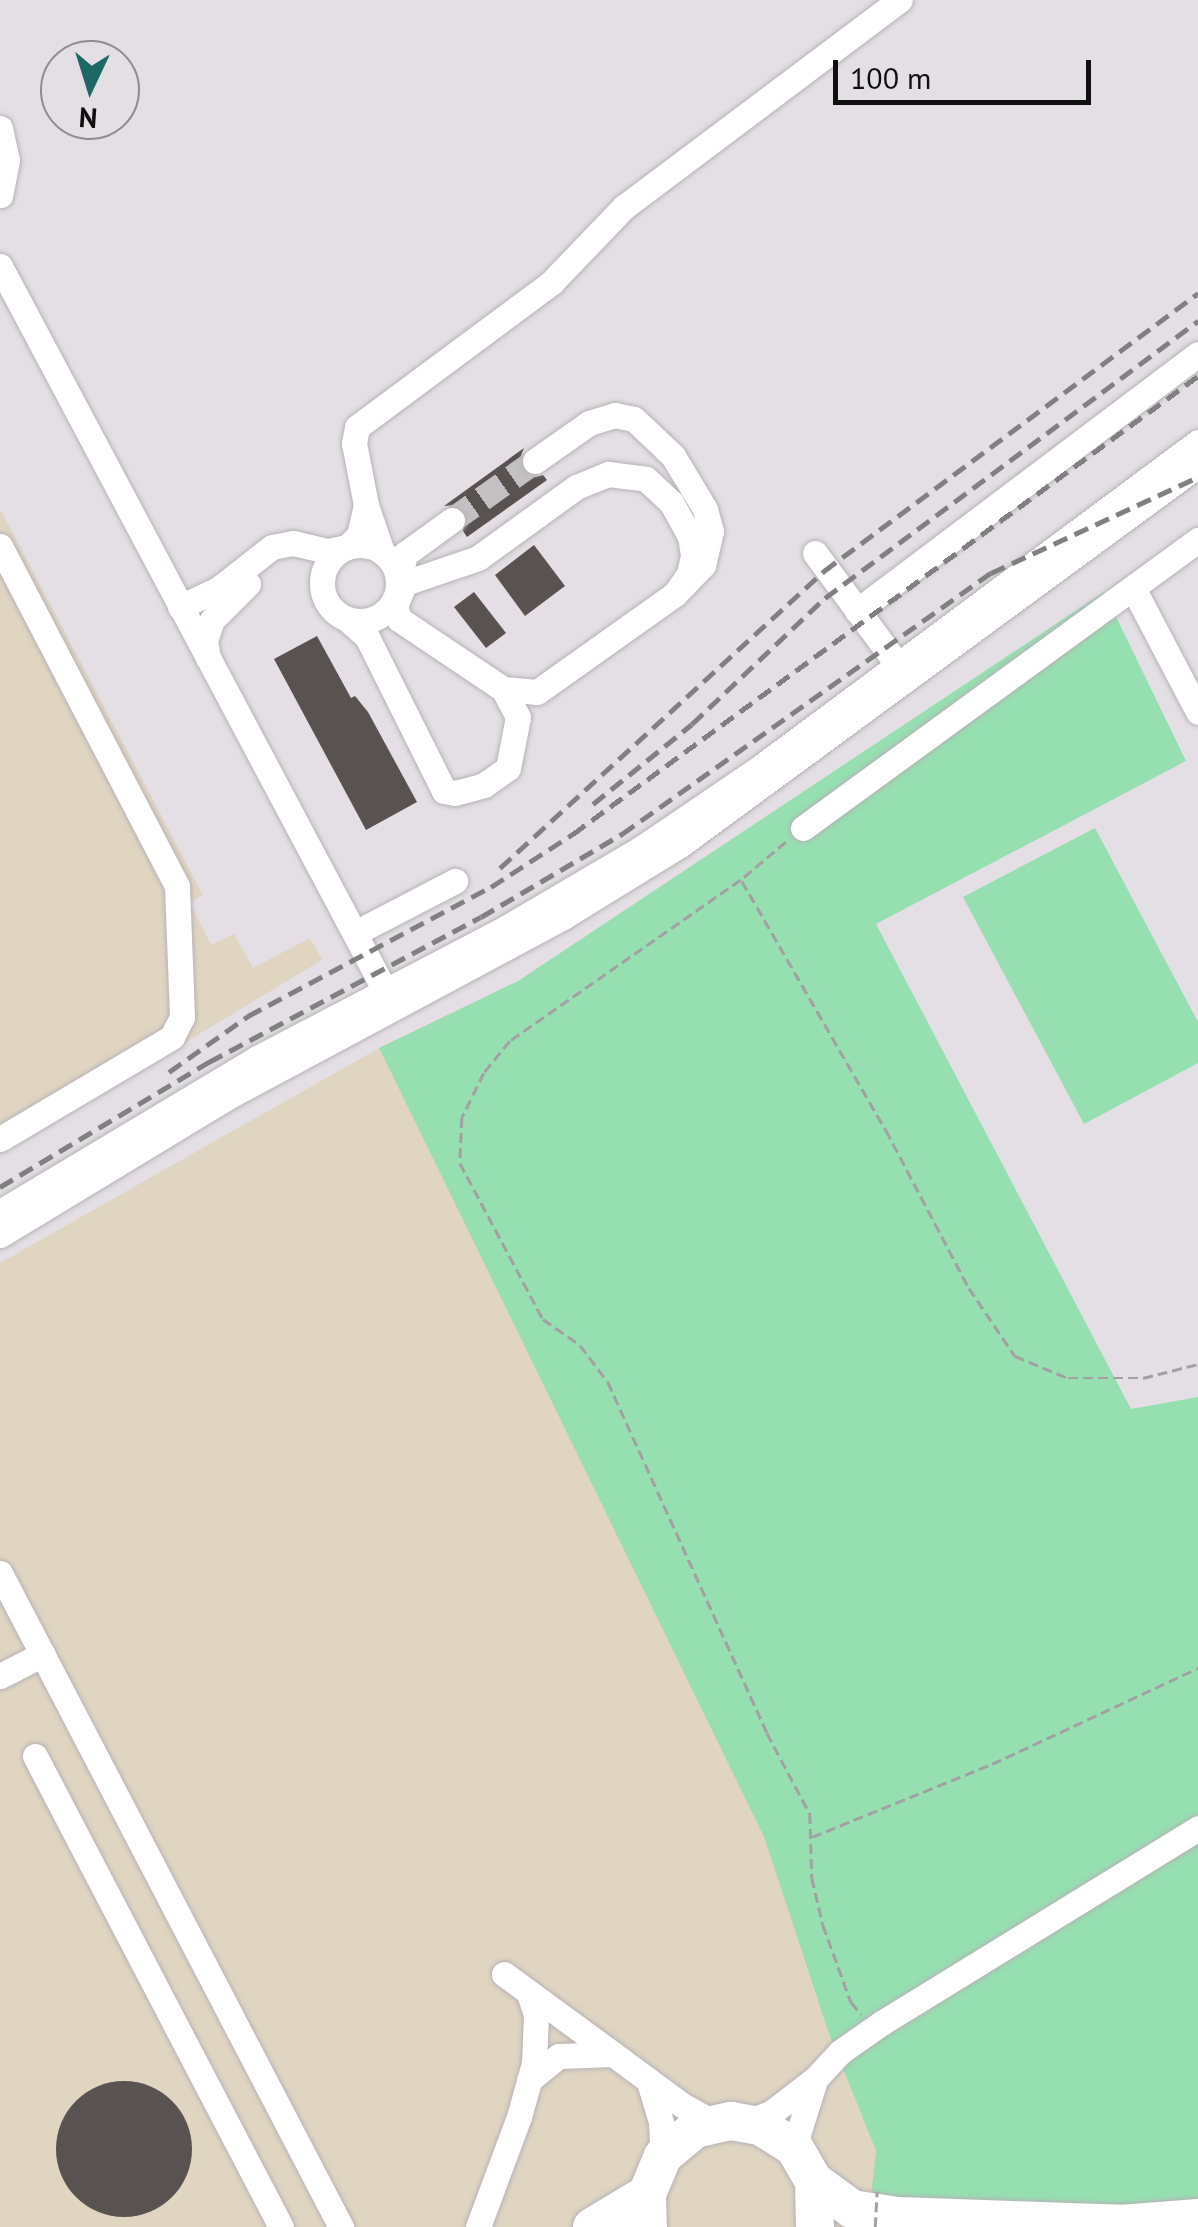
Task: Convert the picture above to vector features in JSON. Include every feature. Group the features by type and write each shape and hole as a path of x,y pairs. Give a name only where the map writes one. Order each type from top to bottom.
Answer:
{"highway":[{"path":"592,2227 648,2210 663,2156 684,2136 731,2123 772,2131 794,2147 814,2181 852,2208 1122,2224 1198,2218"},
{"path":"814,2181 815,2227"}],"lane":[{"path":"346,619 373,620 392,605 398,588 396,570 382,552 366,505 354,443 357,427 552,282 624,207 900,0"},
{"path":"0,128 8,160 0,195"},
{"path":"0,266 390,1000"},
{"path":"857,610 1198,354"},
{"path":"452,520 405,554 396,613 405,624 503,689 526,693 548,687 675,594 702,565 710,541 709,519 674,456 644,426 625,416 603,418 535,461"},
{"path":"903,673 1198,442"},
{"path":"0,1235 642,847 903,673 1198,466"},
{"path":"398,588 478,558 587,481 621,474 646,479 665,492 690,536 692,566 675,594"},
{"path":"322,590 327,564 359,536 366,505"},
{"path":"803,828 1198,540"},
{"path":"180,608 218,590 272,548 293,543 328,551 359,545 382,552"},
{"path":"0,546 177,886 182,1017 180,1030 172,1036 0,1139"},
{"path":"815,553 903,673"},
{"path":"211,667 206,641 212,620 259,574 284,560 304,559 318,571 326,602 367,637 444,791 455,793 484,785 508,768 518,717 503,689"},
{"path":"1133,588 1198,712"},
{"path":"355,933 455,882"},
{"path":"0,1212 257,1058 390,1000"},
{"path":"0,1572 341,2227"},
{"path":"0,1676 43,1654"},
{"path":"36,1756 281,2227"},
{"path":"504,1974 649,2082 731,2123 771,2114 816,2079 840,2052 1198,1828"},
{"path":"478,2227 529,2080 536,2034 530,1997"},
{"path":"536,2034 572,2053"},
{"path":"529,2080 544,2065 572,2053 613,2054"},
{"path":"794,2147 816,2079"},
{"path":"649,2082 661,2122 663,2156"}],"path":[{"path":"803,828 741,880 510,1041 484,1073 462,1118 460,1163 543,1319 580,1345 608,1382 767,1732 810,1814 812,1878 824,1925 852,2002 873,2030"},
{"path":"741,880 886,1130 969,1288 1015,1356 1068,1378 1143,1378 1198,1364"},
{"path":"811,1837 992,1764 1198,1668"}],"shaded area":[{"path":"0,509 203,895 190,903 211,945 234,934 253,968 310,938 322,960 0,1154"},
{"path":"379,1048 764,1837 828,2031 876,2151 867,2227 0,2227 0,1263"}],"green space":[{"path":"1104,592 1186,761 876,924 1131,1409 1198,1397 1198,2227 867,2227 876,2151 828,2031 764,1837 379,1048 518,981"},
{"path":"1095,828 1198,1022 1198,1063 1084,1124 963,897"}],"building":[{"path":"524,448 519,461 522,471 535,477 543,475 547,480 467,537 463,531 466,511 458,505 444,506"},
{"path":"534,545 565,586 525,616 495,575"},
{"path":"474,592 506,633 486,648 454,607"},
{"path":"317,636 351,698 355,696 368,712 417,802 366,830 274,659"},
{"path":"124,2081 150,2086 172,2101 187,2123 192,2149 187,2175 172,2197 150,2212 124,2217 98,2212 76,2197 61,2175 56,2149 61,2123 76,2101 98,2086"}],"tunnel":[{"path":"452,520 535,461"}],"railway":[{"path":"500,868 824,571 1198,293"},
{"path":"593,804 692,724 825,598 1198,321"},
{"path":"169,1072 248,1016 491,887 573,834 1198,376"},
{"path":"0,1187 209,1062 481,917 622,834 991,573 1198,477"}]}
